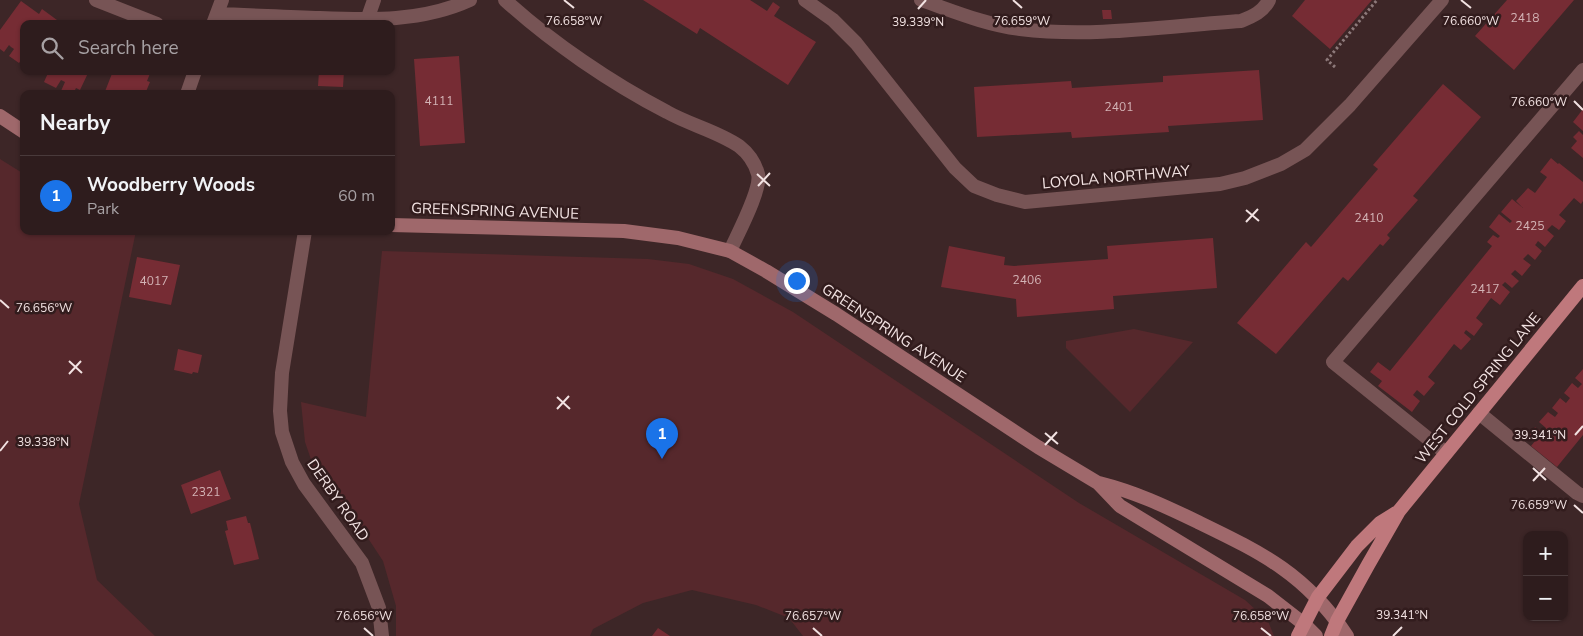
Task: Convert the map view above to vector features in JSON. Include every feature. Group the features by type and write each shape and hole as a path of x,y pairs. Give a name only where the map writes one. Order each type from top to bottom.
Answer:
{"main road":[{"path":"0,116 20,129"},
{"name":"GREENSPRING AVENUE","path":"395,224 624,231 678,238 730,251 828,310 1038,447 1098,483 1120,506 1268,596 1301,630 1316,636"},
{"name":"WEST COLD SPRING LANE","path":"1331,636 1399,511 1583,286"},
{"name":"GREENSPRING AVENUE","path":"1098,483 1127,490 1254,549 1287,570 1318,597 1347,636"},
{"name":"WEST COLD SPRING LANE","path":"1301,630 1318,597 1357,546 1380,523 1399,511"}],"street":[{"path":"96,0 147,20"},
{"path":"222,0 215,19 367,20 403,18 432,13 470,0"},
{"path":"367,20 374,0"},
{"path":"505,0 563,47 619,84 667,112 697,127 722,136 741,148 753,160 759,175 757,190 730,251"},
{"name":"LOYOLA NORTHWAY","path":"805,0 833,20 856,43 955,168 974,186 996,195 1025,202 1220,184 1245,178 1281,164 1305,150 1350,105 1442,0"},
{"path":"921,0 965,16 1010,27 1055,32 1112,31 1241,21 1257,14 1267,5 1269,0"},
{"path":"1446,453 1333,362 1583,70"},
{"path":"188,90 194,75"},
{"name":"DERBY ROAD","path":"304,235 282,373 280,411 282,432 292,462 304,484 362,563 379,608 382,636"},
{"path":"1479,413 1583,496"}],"path":[{"path":"1335,67 1327,60 1377,0"}],"shaded area":[{"path":"0,159 20,172 20,235 135,235 79,504 97,580 155,636 0,636"},
{"path":"382,251 648,259 689,264 733,279 793,312 1079,503 1245,600 1268,621 1274,636 803,636 789,618 756,605 692,590 643,603 593,629 590,636 396,636 396,606 383,561 350,511 317,477 305,442 301,402 366,417"},
{"path":"1134,329 1193,342 1130,412 1066,348 1066,341"}],"building":[{"path":"643,0 750,0 767,11 773,2 780,7 774,16 816,42 788,85 700,28 697,34"},
{"path":"1305,0 1372,0 1330,49 1292,16"},
{"path":"1507,0 1574,0 1514,70 1475,36"},
{"path":"21,1 39,14 42,9 57,20 20,20 19,63 9,56 14,49 9,45 4,52 0,49 0,30"},
{"path":"1102,10 1111,10 1112,19 1103,19"},
{"path":"459,56 465,143 420,146 414,59"},
{"path":"1259,70 1263,120 1168,126 1169,132 1072,138 1071,132 977,137 974,87 1071,81 1072,88 1163,82 1163,76"},
{"path":"47,75 87,75 80,90 76,88 75,90 61,90 65,82 61,80 56,88 44,82"},
{"path":"111,75 149,75 147,81 150,82 147,90 106,90"},
{"path":"319,75 344,75 343,87 318,86"},
{"path":"1443,84 1481,117 1413,196 1418,200 1387,235 1390,238 1383,246 1380,244 1348,281 1343,277 1276,354 1237,323 1306,242 1311,247 1378,169 1373,165"},
{"path":"1583,109 1583,131 1573,122"},
{"path":"1579,131 1583,135 1583,158 1571,148 1577,141 1573,137"},
{"path":"1551,158 1583,182 1583,201 1581,204 1574,198 1559,215 1566,221 1559,230 1552,225 1547,230 1554,236 1545,247 1538,241 1535,245 1542,251 1535,260 1528,254 1523,259 1531,265 1522,276 1515,270 1511,274 1519,281 1512,288 1505,282 1502,285 1510,292 1500,305 1491,298 1476,318 1483,324 1474,336 1466,330 1464,333 1471,339 1461,350 1454,344 1428,377 1435,383 1424,396 1417,390 1413,395 1420,401 1412,412 1378,386 1382,381 1370,372 1378,362 1390,371 1492,246 1487,242 1493,235 1498,238 1500,236 1489,227 1499,214 1510,223 1512,221 1501,212 1512,199 1523,208 1516,201 1528,188 1535,193 1547,177 1540,172"},
{"path":"1213,238 1217,288 1113,296 1114,309 1017,317 1016,299 941,287 949,246 1005,257 1004,265 1014,266 1108,259 1107,246"},
{"path":"137,257 180,265 171,305 129,297"},
{"path":"178,349 202,355 198,373 193,372 192,374 174,370"},
{"path":"1583,369 1583,435 1557,467 1531,446 1535,441 1528,436 1535,427 1542,432 1544,431 1546,428 1539,422 1548,412 1555,417 1558,413 1552,408 1560,398 1566,403 1570,398 1564,393 1572,383 1578,388 1582,384 1575,378"},
{"path":"220,470 231,499 191,514 181,485"},
{"path":"246,516 248,523 250,523 259,559 234,565 225,531 228,530 226,521"},
{"path":"658,628 670,636 652,636"}],"place":[{"name":"Woodberry Woods","path":"662,459"}]}
